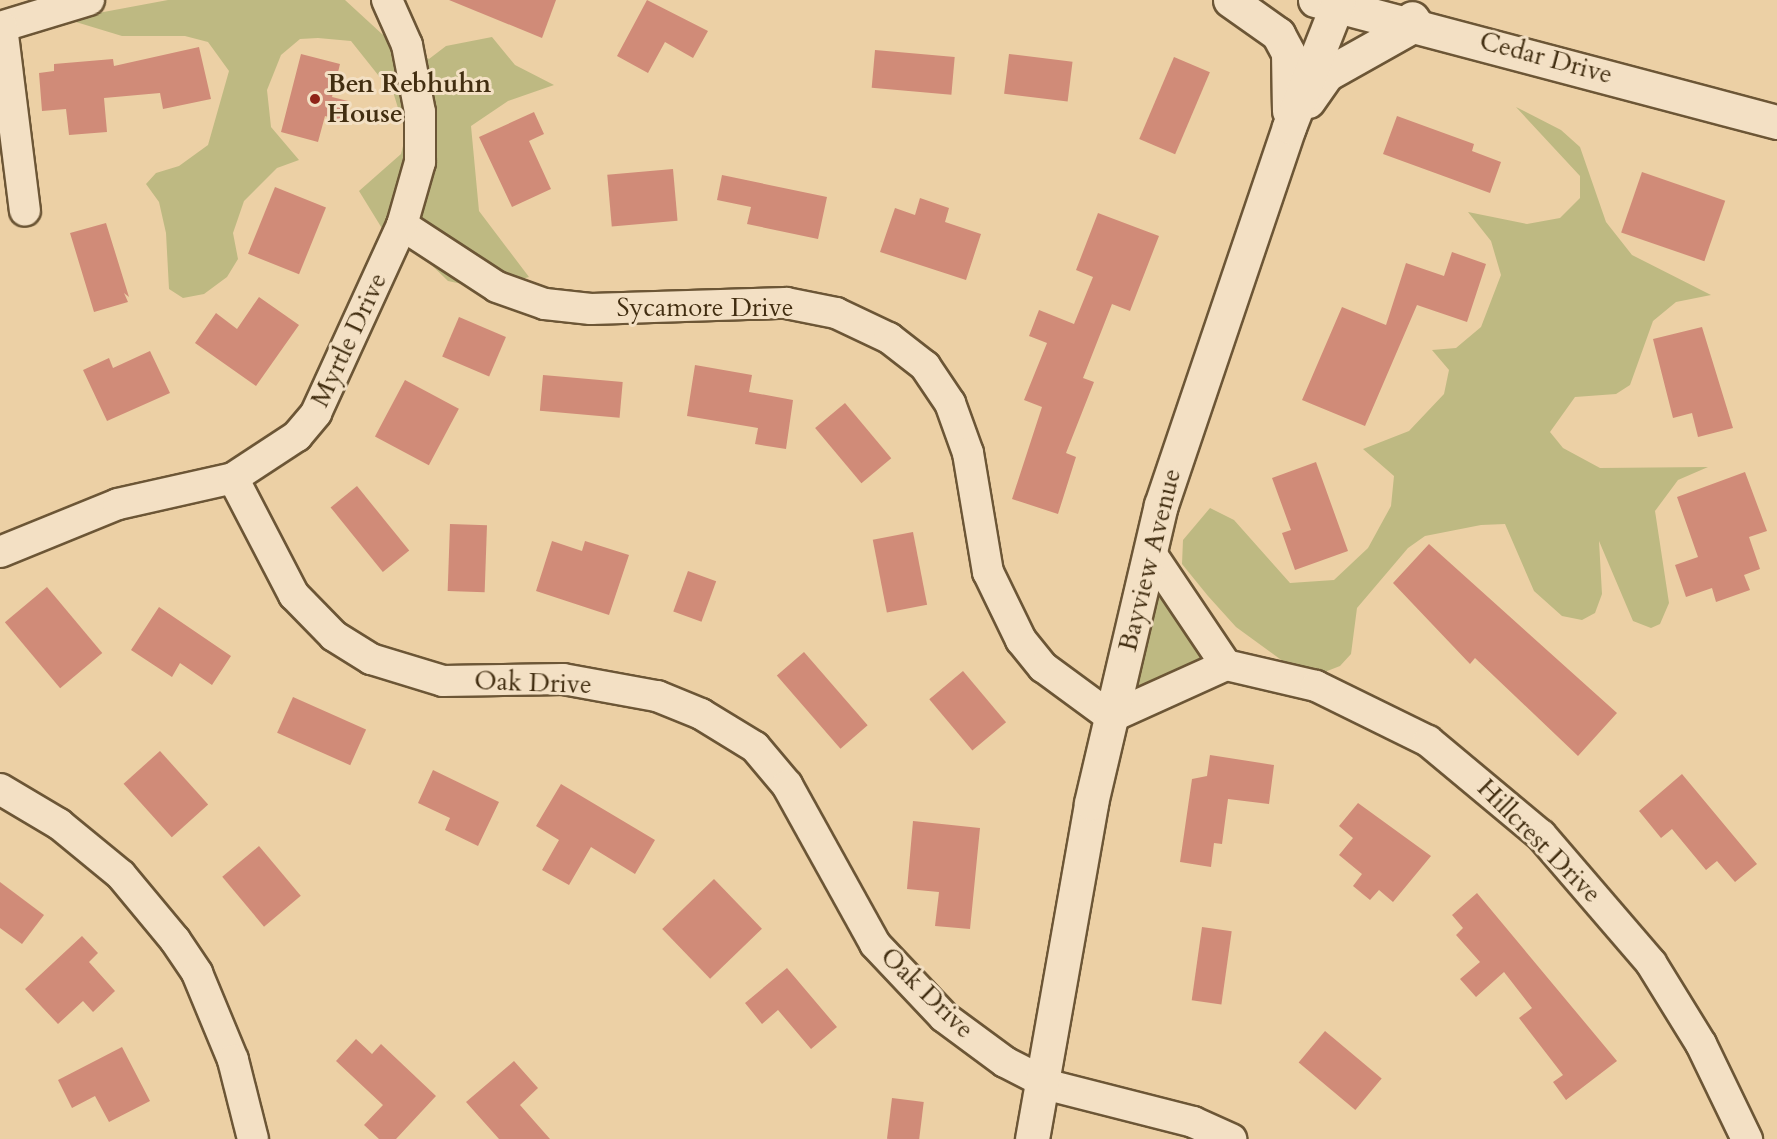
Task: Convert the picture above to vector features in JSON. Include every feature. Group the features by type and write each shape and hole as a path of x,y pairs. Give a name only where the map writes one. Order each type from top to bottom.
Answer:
{"main road":[{"path":"1230,0 1267,21 1288,53 1289,127"},
{"name":"Bayview Avenue","path":"1032,1139 1111,717 1150,552 1188,416 1289,127 1330,1"},
{"name":"Cedar Drive","path":"1330,1 1408,12 1777,122"},
{"path":"1289,127 1327,74 1408,12"}],"street":[{"path":"25,211 1,27 89,0"},
{"path":"365,0 380,0"},
{"name":"Myrtle Drive","path":"0,552 118,504 233,478 297,436 316,413 402,225 420,162 420,112 407,45 387,0"},
{"name":"Sycamore Drive","path":"402,225 497,287 545,304 591,309 786,303 836,313 889,338 925,366 950,404 968,453 988,572 1021,640 1043,667 1111,717"},
{"name":"Oak Drive","path":"233,478 294,594 334,636 371,659 443,681 563,679 621,687 701,714 755,747 787,785 845,898 907,982 1005,1062 1042,1080 1193,1122 1231,1139"},
{"path":"1111,717 1226,665 1150,552"},
{"name":"Hillcrest Drive","path":"1226,665 1316,686 1428,741 1541,835 1651,963 1701,1044 1747,1139"},
{"path":"0,789 59,824 121,875 175,940 197,973 233,1060 253,1139"}],"shaded area":[{"path":"168,0 345,0 382,34 429,59 446,46 492,37 515,65 554,85 508,101 471,126 479,211 529,277 486,289 448,281 413,247 383,230 359,191 401,154 406,134 394,95 351,41 318,38 300,39 281,55 267,90 271,127 299,160 277,168 244,201 233,233 238,259 227,277 204,294 183,298 169,289 166,233 159,202 146,184 156,173 179,166 208,145 229,71 208,42 185,36 122,36 66,19"},
{"path":"1516,107 1561,130 1580,147 1606,222 1632,255 1711,295 1676,302 1653,321 1630,385 1616,394 1575,397 1550,432 1563,448 1600,468 1708,467 1678,480 1655,511 1669,603 1660,624 1651,628 1633,621 1599,541 1602,594 1595,613 1582,620 1562,616 1534,591 1505,524 1481,525 1425,536 1408,548 1357,608 1351,654 1340,666 1317,675 1295,670 1236,627 1208,596 1182,564 1183,540 1210,508 1234,520 1290,583 1334,580 1368,548 1391,506 1394,476 1363,449 1409,431 1444,394 1449,370 1432,350 1456,348 1481,327 1501,275 1491,241 1468,212 1527,224 1560,218 1580,198 1580,176"},
{"path":"1152,564 1220,664 1119,708"}],"building":[{"path":"449,0 556,0 542,38"},
{"path":"647,0 708,31 693,58 665,42 648,73 617,56"},
{"path":"199,47 211,99 163,109 160,93 104,98 107,132 69,135 66,109 42,111 39,73 54,71 54,64 113,59 114,66"},
{"path":"875,50 955,57 951,95 872,88"},
{"name":"Ben Rebhuhn House","path":"301,54 340,64 332,97 348,101 342,121 325,116 318,142 281,132"},
{"path":"1009,54 1073,62 1068,102 1004,94"},
{"path":"1174,57 1210,72 1175,154 1139,139"},
{"path":"534,112 544,134 529,141 551,189 512,207 479,137"},
{"path":"1397,116 1474,144 1472,151 1501,162 1490,193 1383,154"},
{"path":"673,169 678,221 612,227 607,175"},
{"path":"1642,172 1725,201 1704,261 1621,233"},
{"path":"722,175 827,197 818,239 747,224 751,207 717,200"},
{"path":"275,187 326,208 299,274 248,254"},
{"path":"920,198 949,208 945,222 981,234 966,280 880,252 895,208 915,215"},
{"path":"1098,213 1159,236 1130,311 1112,304 1083,378 1094,382 1066,453 1076,457 1058,514 1012,499 1042,407 1024,400 1047,343 1029,336 1039,310 1074,324 1093,277 1076,270"},
{"path":"106,223 129,297 124,293 128,302 94,312 70,233"},
{"path":"1452,252 1486,264 1467,322 1417,305 1365,426 1302,400 1342,307 1386,325 1406,263 1444,276"},
{"path":"259,297 299,325 256,386 195,343 216,313 237,329"},
{"path":"459,317 506,337 489,377 442,357"},
{"path":"1702,327 1733,428 1698,437 1692,413 1673,418 1653,339"},
{"path":"150,351 170,393 107,421 83,370 109,358 113,368"},
{"path":"695,365 752,375 749,392 793,400 786,449 755,444 758,428 687,416"},
{"path":"543,375 623,382 620,418 540,411"},
{"path":"405,380 459,409 429,465 375,437"},
{"path":"845,403 891,458 861,483 815,428"},
{"path":"1316,462 1348,551 1295,570 1282,533 1291,530 1272,478"},
{"path":"1745,472 1767,531 1749,537 1760,569 1744,575 1750,590 1716,602 1712,588 1686,597 1675,565 1698,557 1677,497"},
{"path":"357,486 409,551 383,572 331,507"},
{"path":"450,524 487,525 485,592 448,591"},
{"path":"913,532 927,605 887,612 873,540"},
{"path":"552,541 582,551 585,541 629,555 609,615 536,591"},
{"path":"1429,544 1617,713 1578,756 1475,658 1470,664 1393,583"},
{"path":"688,571 716,581 701,622 673,611"},
{"path":"47,587 102,653 60,688 5,622"},
{"path":"159,607 231,656 212,685 180,663 172,677 131,650"},
{"path":"804,652 868,725 840,749 777,676"},
{"path":"963,671 1006,722 972,751 929,699"},
{"path":"293,697 366,730 350,765 277,733"},
{"path":"160,751 208,805 172,837 124,784"},
{"path":"1210,755 1274,765 1269,804 1228,799 1222,844 1214,843 1211,867 1180,862 1192,779 1207,776"},
{"path":"433,770 499,802 478,846 445,830 450,818 418,803"},
{"path":"1682,774 1757,864 1735,882 1717,861 1706,870 1672,829 1661,838 1639,811"},
{"path":"561,784 655,840 635,874 591,847 569,885 542,870 559,840 536,826"},
{"path":"1358,803 1431,856 1393,902 1379,890 1370,900 1353,886 1362,874 1339,855 1353,838 1339,826"},
{"path":"913,821 980,828 970,929 935,926 939,892 907,889"},
{"path":"259,846 301,896 264,927 222,877"},
{"path":"714,879 762,929 710,979 662,929"},
{"path":"0,882 44,915 22,944 0,928"},
{"path":"1477,893 1617,1061 1566,1100 1553,1082 1563,1075 1519,1018 1532,1008 1504,972 1476,997 1460,979 1480,962 1456,935 1463,928 1452,915"},
{"path":"1202,927 1232,931 1221,1004 1192,1000"},
{"path":"82,936 98,953 89,962 115,991 93,1012 83,1001 58,1024 25,989"},
{"path":"787,968 837,1027 811,1049 778,1010 762,1024 745,1003"},
{"path":"1325,1031 1382,1079 1355,1110 1299,1062"},
{"path":"356,1039 372,1054 381,1044 436,1096 396,1139 379,1139 364,1125 383,1105 336,1061"},
{"path":"122,1047 150,1101 109,1122 95,1096 72,1108 58,1080"},
{"path":"514,1061 538,1088 520,1105 550,1139 499,1139 466,1102"},
{"path":"892,1098 924,1102 919,1139 887,1139"}],"place":[{"name":"Ben Rebhuhn House","path":"315,99"}]}
